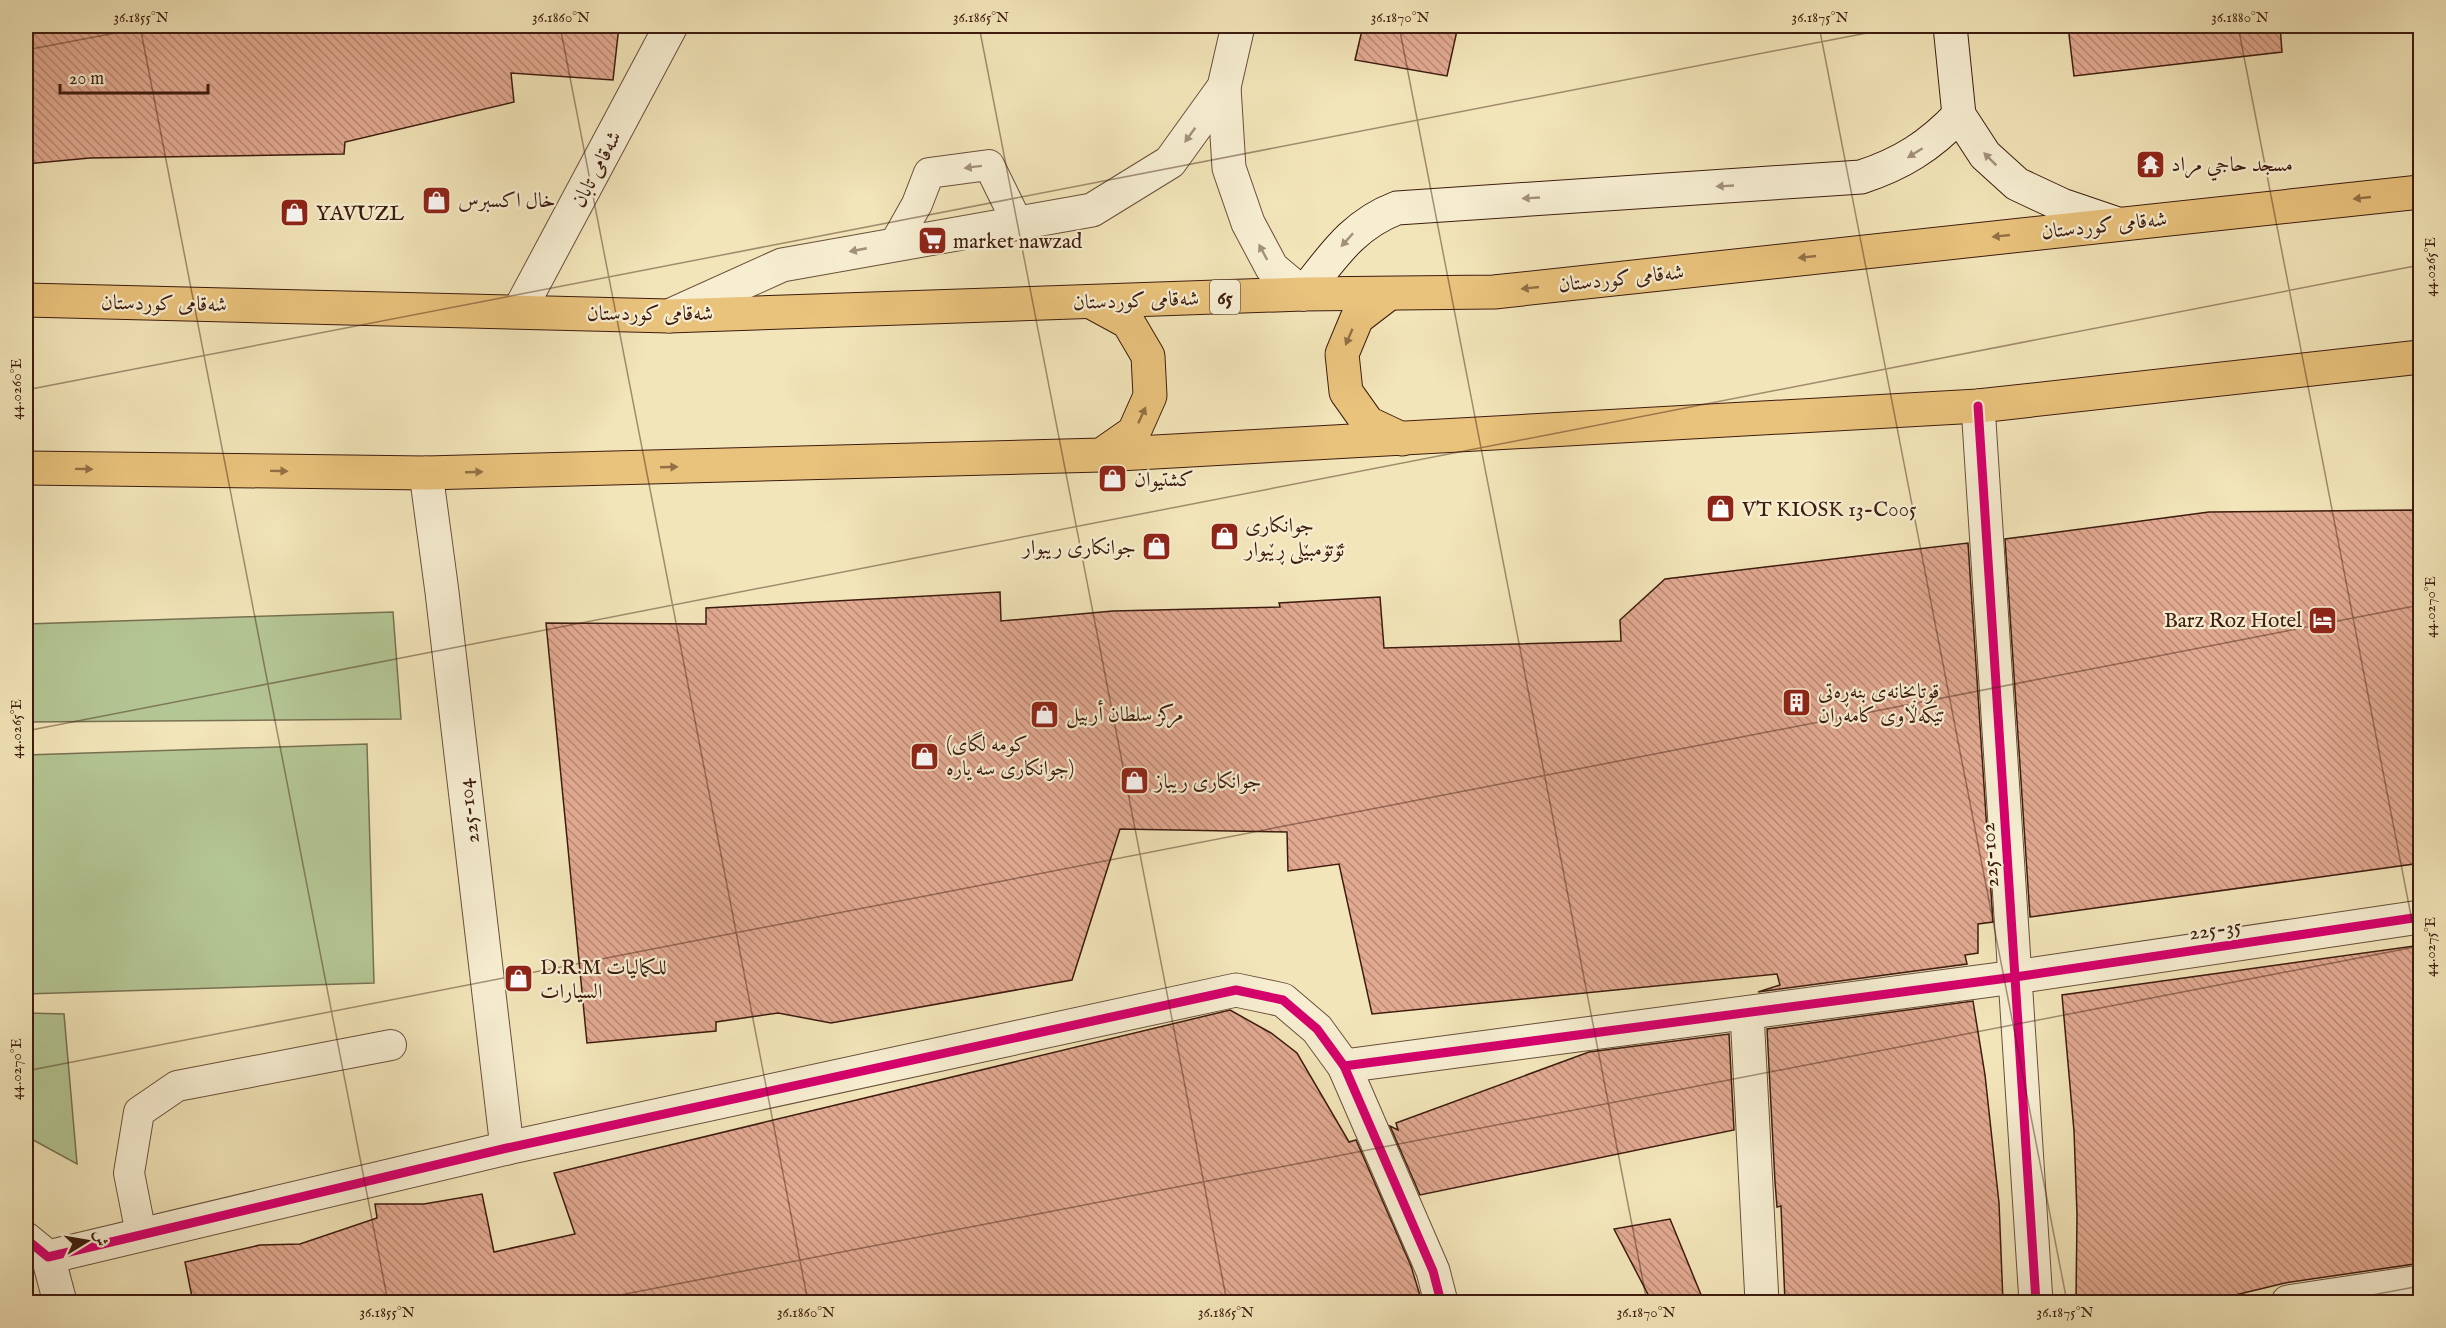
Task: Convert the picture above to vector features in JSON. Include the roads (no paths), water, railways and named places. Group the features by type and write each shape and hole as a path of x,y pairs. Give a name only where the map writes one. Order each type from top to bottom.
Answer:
{"highway":[{"name":"شەقامی کوردستان","path":"26,300 669,316 1303,294 1387,295 1494,292 2115,223 2421,192"},
{"path":"1387,295 1357,318 1342,354 1346,392 1368,423 1402,439"},
{"path":"1093,303 1128,322 1148,356 1150,396 1134,432 1101,455"},
{"path":"26,468 426,473 1101,455 1978,406 2421,357"}],"street":[{"name":"شەقامی تابان","path":"519,311 671,26"},
{"path":"1238,26 1224,87 1229,168 1248,223 1272,268 1303,294 1348,237 1370,219 1397,208 1861,177 1888,168 1915,154 1939,137 1959,115"},
{"path":"1950,26 1959,115 1985,154 2017,184 2062,205 2115,223"},
{"path":"669,316 782,265 895,243 1092,210 1170,162 1224,87"},
{"name":"225-102","path":"1978,406 2036,1302"},
{"name":"225-104","path":"426,473 507,1148"},
{"name":"225-35","path":"1344,1066 2015,977 2421,917"},
{"path":"60,1302 37,1248 141,1234 507,1148 1236,990 1283,1000 1317,1029 1344,1066 1433,1271 1441,1302"},
{"path":"1747,1012 1762,1302"},
{"path":"2288,1302 2421,1282"}],"lane":[{"path":"895,243 917,204 929,173 989,165 1017,222"},
{"path":"141,1234 129,1173 139,1112 177,1086 391,1045"}],"place":[{"name":"مسجد حاجي مراد","path":"2150,164"},
{"name":"خال اكسبرس","path":"437,200"},
{"name":"YAVUZL","path":"295,213"},
{"name":"market nawzad","path":"932,241"},
{"name":"كشتيوان","path":"1113,479"},
{"name":"VT KIOSK 13-C005","path":"1721,509"},
{"name":"جوانکاری ئۆتۆمبێلی ڕێبوار","path":"1224,537"},
{"name":"جوانكارى ريبوار","path":"1157,547"},
{"name":"Barz Roz Hotel","path":"2323,620"},
{"name":"قوتابخانەی بنەڕەتی تێکەڵاوی کامەران","path":"1797,703"},
{"name":"مركز سلطان أربيل","path":"1045,714"},
{"name":"(كومه لگای جوانکاری سه یاره)","path":"925,756"},
{"name":"جوانكارى ريباز","path":"1134,781"},
{"name":"D.R.M للكماليات السيارات","path":"519,979"}]}
